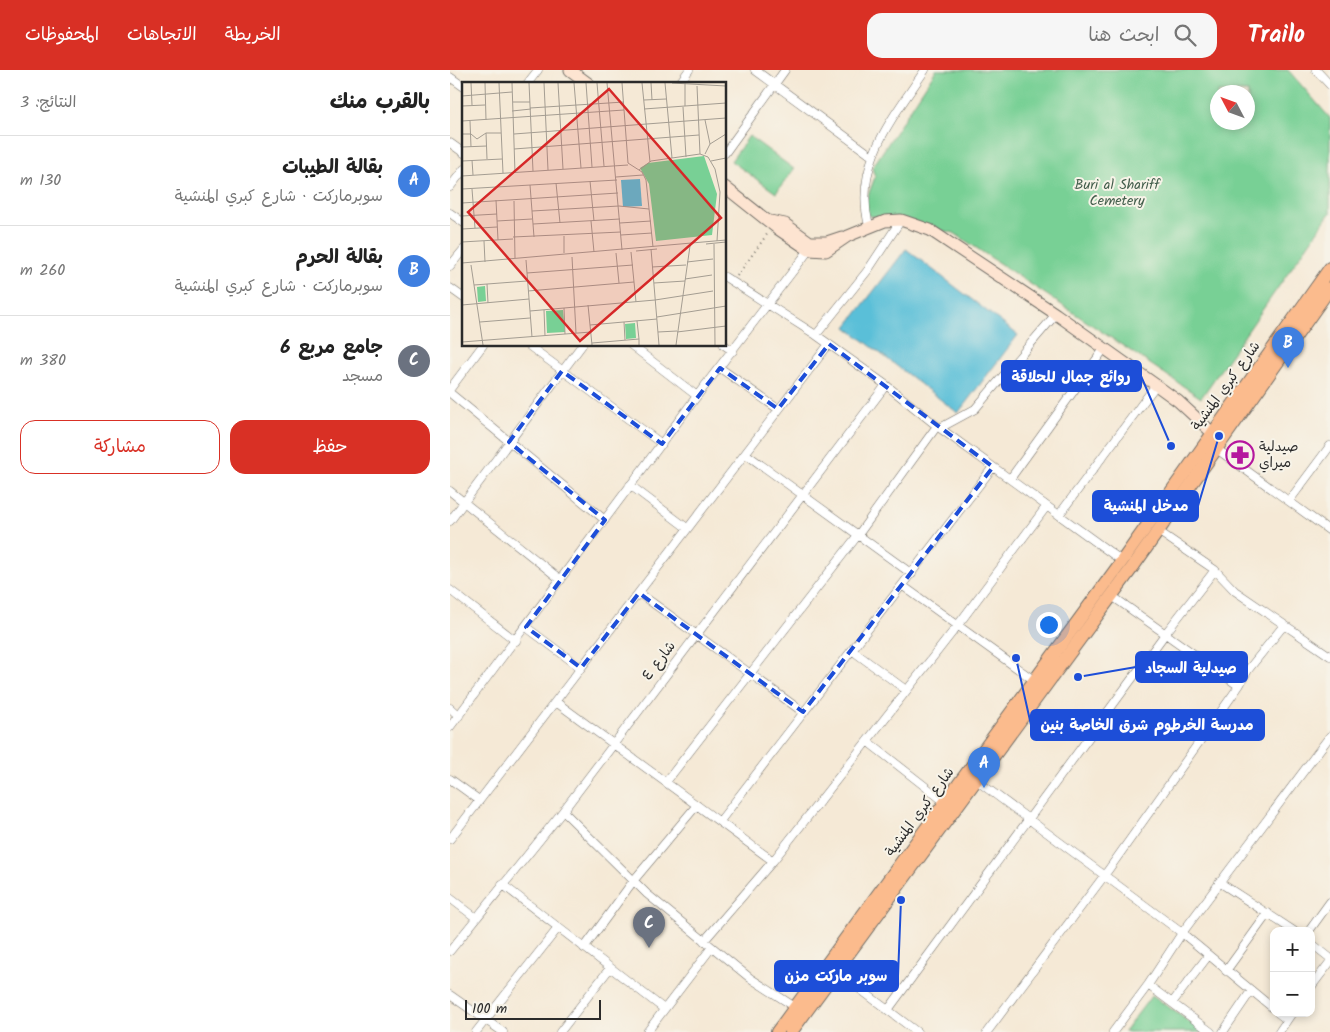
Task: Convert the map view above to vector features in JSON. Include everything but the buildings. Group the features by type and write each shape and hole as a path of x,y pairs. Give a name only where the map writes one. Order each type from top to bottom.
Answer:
{"main road":[{"path":"570,70 585,82"},
{"path":"726,188 809,250 826,251 848,236 868,226 885,221 901,220 930,230 1056,314 1178,401 1209,437 1220,445"},
{"path":"771,223 785,224 810,242 818,243 848,236"},
{"name":"شارع كبري المنشية","path":"777,1032 1122,561 1330,268"},
{"name":"شارع كبري المنشية","path":"791,1032 1112,596 1330,288"}],"street":[{"path":"529,82 538,70"},
{"path":"680,82 689,70"},
{"path":"755,70 872,156"},
{"path":"726,152 785,70"},
{"path":"868,226 864,210 865,192 867,170 872,156 882,136 925,70"},
{"path":"1316,70 1330,85"},
{"path":"450,77 462,86"},
{"path":"450,143 462,152"},
{"path":"450,187 462,172"},
{"path":"450,213 462,222"},
{"path":"816,335 868,270 901,220"},
{"path":"450,727 697,396 809,250"},
{"path":"450,266 462,251"},
{"path":"726,278 829,344 1046,507 1122,561"},
{"path":"450,288 462,297"},
{"path":"666,782 858,535 938,427 975,409 1056,314"},
{"path":"450,838 829,344"},
{"path":"450,389 482,346"},
{"path":"529,346 662,444"},
{"path":"450,521 581,346"},
{"path":"632,346 697,396"},
{"path":"726,346 733,351"},
{"path":"1010,479 1104,349"},
{"path":"720,368 778,409"},
{"name":"شارع ٤","path":"450,950 563,811 694,635 886,385"},
{"path":"1059,515 1156,385"},
{"path":"450,393 606,520"},
{"path":"1220,445 1289,501 1330,531"},
{"path":"1289,501 1330,446"},
{"path":"746,454 912,574"},
{"path":"720,821 803,712 853,651 993,467"},
{"path":"630,486 688,528"},
{"path":"450,491 561,580"},
{"path":"704,941 773,860 958,625 1046,507"},
{"path":"1158,531 1215,570 1235,591 1330,656"},
{"path":"888,1010 1165,634 1215,570"},
{"path":"903,586 1035,681"},
{"path":"450,590 516,641"},
{"path":"639,593 694,635 803,712"},
{"path":"1112,596 1239,686"},
{"path":"987,1032 1104,876 1239,686 1248,670 1284,625"},
{"path":"526,627 581,668"},
{"path":"853,651 906,690"},
{"path":"556,702 773,860"},
{"path":"450,708 459,716"},
{"path":"1113,1032 1148,985 1182,932 1330,736"},
{"path":"867,740 945,802"},
{"path":"450,779 479,800"},
{"path":"976,780 1182,932 1270,1007"},
{"path":"584,948 634,880 696,805"},
{"path":"563,811 634,880 704,941 750,978 795,1007"},
{"path":"1219,882 1288,927"},
{"path":"502,884 664,1009"},
{"path":"450,898 475,917"},
{"path":"1312,927 1330,902"},
{"path":"1226,971 1268,913"},
{"path":"476,1032 558,928"},
{"path":"1315,946 1330,958"},
{"path":"647,1032 712,947"},
{"path":"1172,1003 1208,956"},
{"path":"1315,982 1330,962"},
{"path":"560,1032 610,968"},
{"path":"836,971 917,1032"},
{"path":"1148,985 1211,1032"},
{"path":"1223,1032 1251,991"},
{"path":"450,995 503,1032"},
{"path":"1283,1017 1287,1020"},
{"path":"1279,1032 1289,1017"}],"path":[{"path":"733,283 771,223"}],"highlighted area":[{"path":"829,344 993,467 803,712 639,593 581,668 526,627 605,520 509,442 562,371 662,444 720,368 778,409"}],"green space":[{"name":"Buri al Shariff Cemetery","path":"936,70 1288,70 1330,118 1330,213 1201,398 954,233 861,214 875,177 872,168"},
{"path":"749,136 794,169 776,193 731,161"},
{"path":"1152,995 1203,1032 1124,1032"}],"water":[{"path":"906,249 1018,335 958,413 846,327"}],"place":[{"name":"بقالة الحرم","path":"1288,368"},
{"name":"مدخل المنشية","path":"1219,436"},
{"name":"روائع جمال للحلاقة","path":"1171,446"},
{"name":"صيدلية ميراي","path":"1240,455"},
{"name":"مدرسة الخرطوم شرق الخاصة بنين","path":"1016,658"},
{"name":"صيدلية السجاد","path":"1078,677"},
{"name":"بقالة الطيبات","path":"984,788"},
{"name":"سوبر ماركت مزن","path":"901,900"},
{"name":"جامع مربع 6","path":"649,948"}]}
